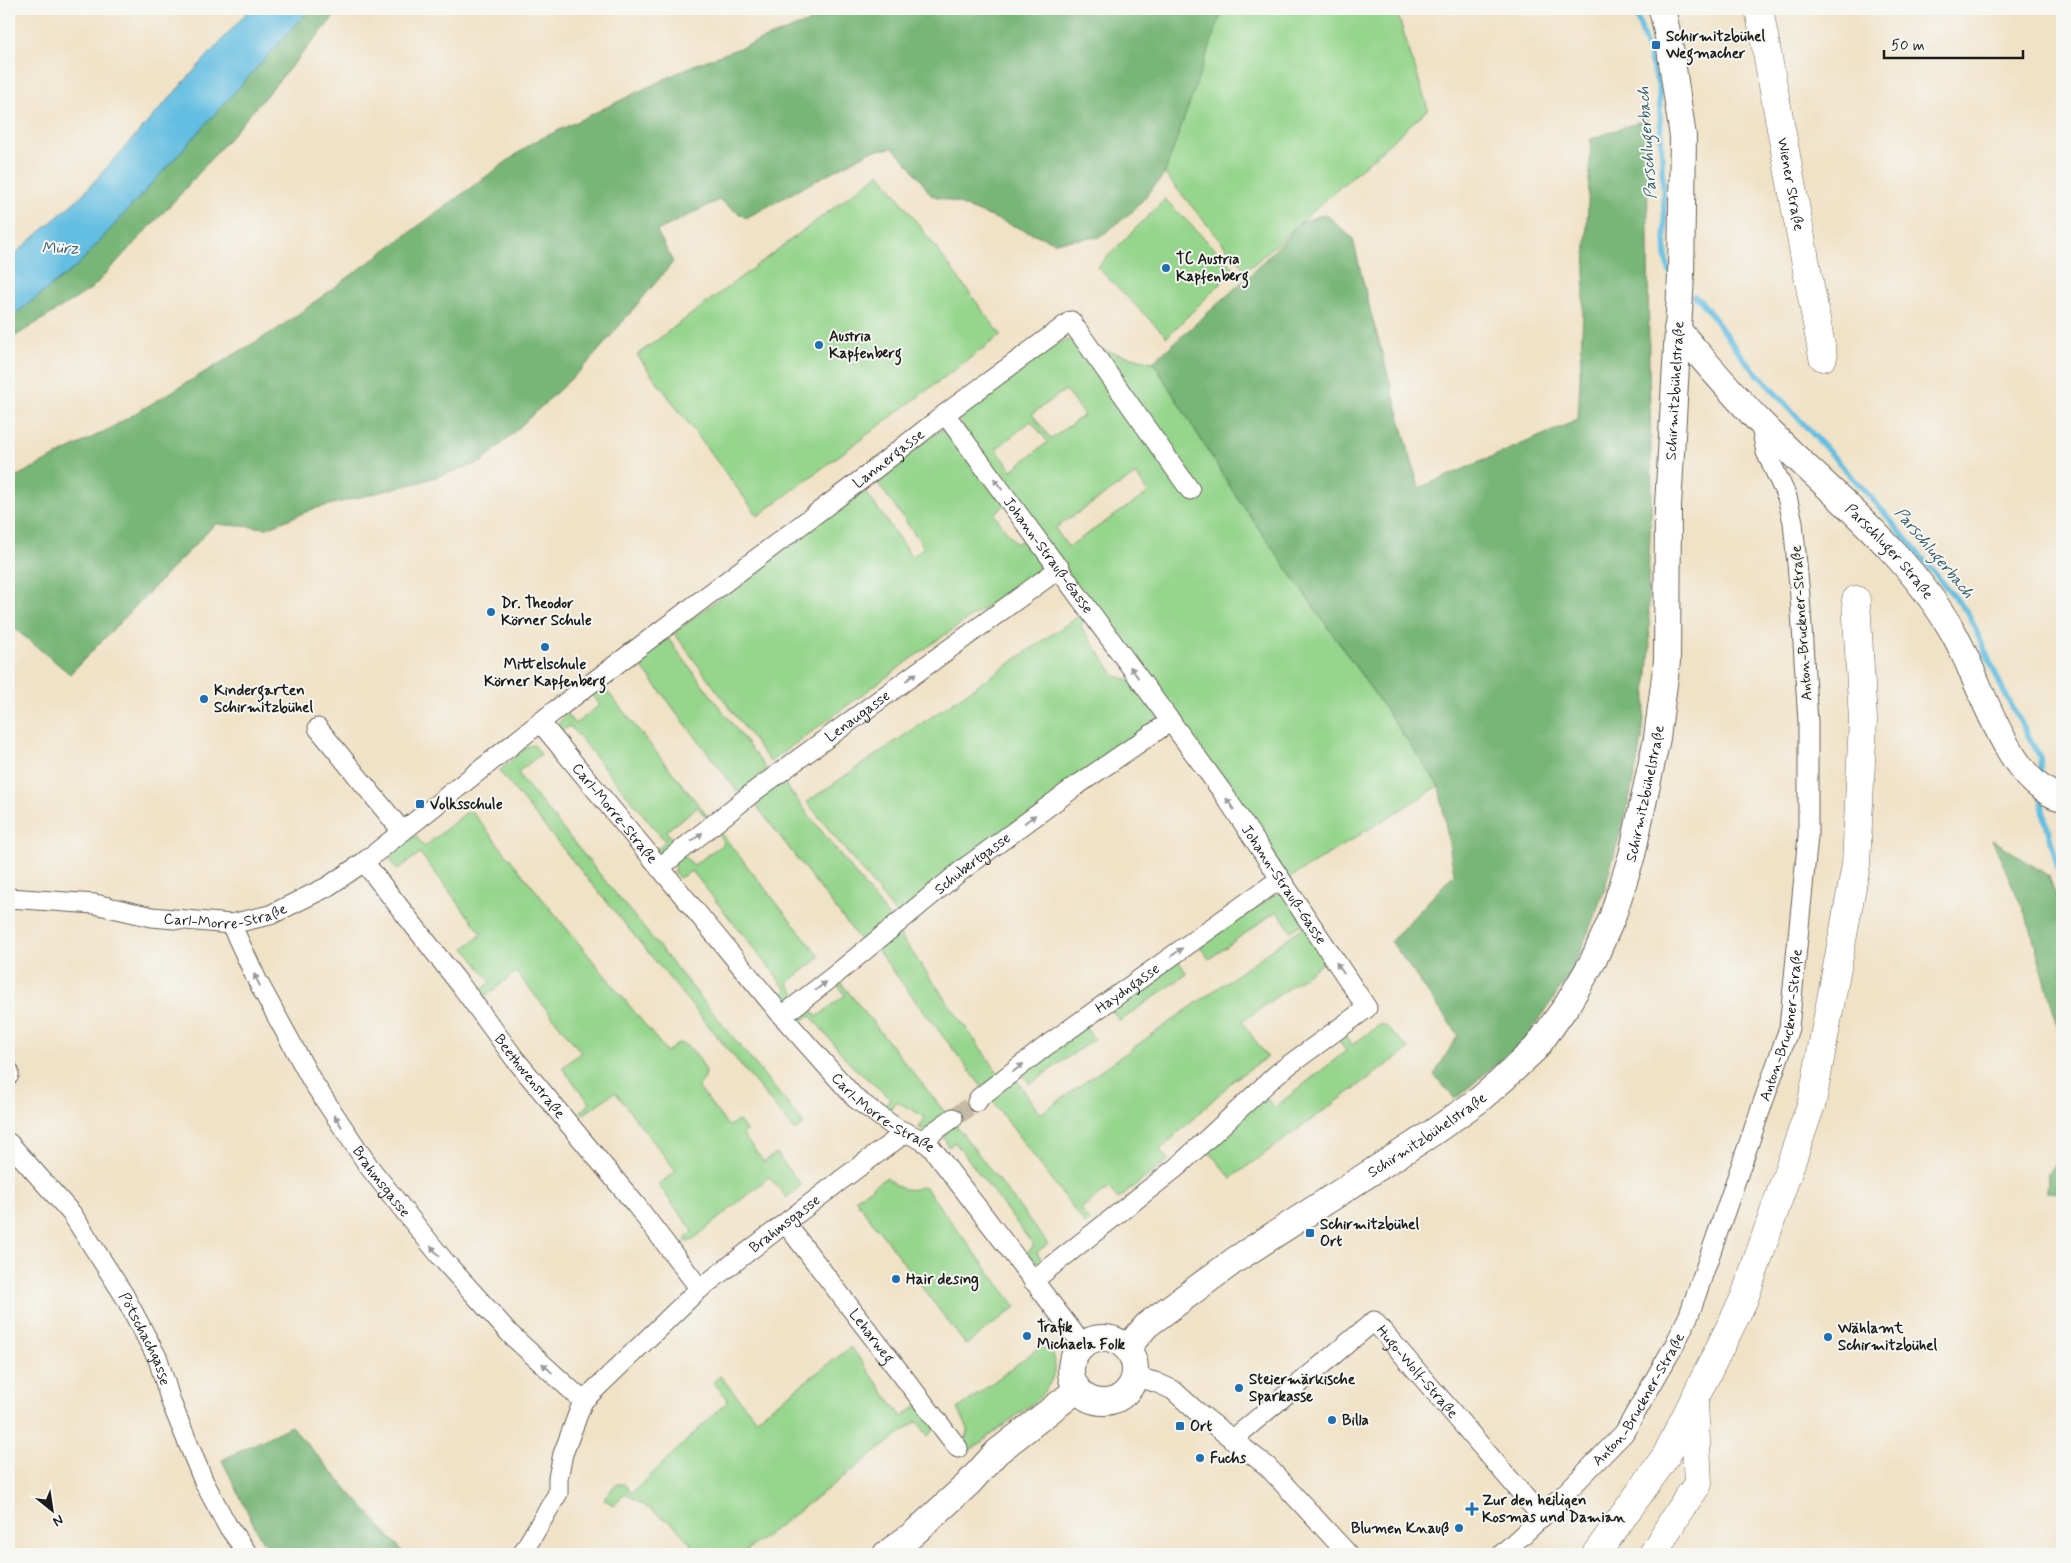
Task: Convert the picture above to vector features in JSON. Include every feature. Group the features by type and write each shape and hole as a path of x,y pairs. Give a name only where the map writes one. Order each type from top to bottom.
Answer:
{"main road":[{"name":"Schirmitzbühelstraße","path":"1127,1348 1148,1326 1235,1260 1424,1138 1479,1100 1536,1048 1580,985 1612,918 1632,855 1657,738 1667,660 1668,506 1680,276 1683,137 1669,41 1662,9"},
{"name":"Wiener Straße","path":"1759,9 1823,357"},
{"name":"Parschluger Straße","path":"1677,330 1760,422 1874,533 1917,580 1953,632 2010,753 2049,792"},
{"path":"1596,1554 1666,1456 1744,1299 1812,1102 1856,866 1863,720 1856,600"},
{"path":"1101,1338 1119,1342 1127,1348 1134,1362 1135,1377 1131,1387 1124,1394 1115,1400 1105,1402 1095,1401 1078,1390 1073,1381 1072,1361 1083,1345 1101,1338"},
{"path":"886,1554 912,1535 968,1484 997,1452 1078,1390"},
{"path":"1653,1554 1678,1512 1698,1484 1694,1398"}],"street":[{"name":"Lannergasse","path":"540,722 945,414 1072,321 1190,490"},
{"name":"Johann-Strauß-Gasse","path":"945,414 1060,568 1226,798 1367,1008 1278,1073 1178,1167 1033,1280"},
{"name":"Anton-Bruckner-Straße","path":"1502,1554 1542,1517 1624,1433 1675,1344 1688,1315 1789,1028 1808,836 1808,722 1793,522 1787,497 1766,452 1760,422"},
{"name":"Lenaugasse","path":"659,868 756,790 1060,568"},
{"name":"Schubertgasse","path":"782,1016 962,870 1076,786 1171,721"},
{"name":"Carl-Morre-Straße","path":"9,898 95,904 152,917 231,924 270,915 327,887 364,862 540,722 782,1016 856,1099 931,1147 1083,1345"},
{"path":"318,728 402,831"},
{"name":"Beethovenstraße","path":"364,862 462,987 515,1059 636,1205 700,1289"},
{"name":"Haydngasse","path":"978,1100 1046,1046 1280,879"},
{"name":"Brahmsgasse","path":"231,924 257,980 312,1081 370,1168 445,1262 511,1335 583,1401"},
{"path":"914,1136 953,1118"},
{"name":"Brahmsgasse","path":"522,1554 558,1493 558,1478 563,1454 583,1401 700,1289 786,1224 840,1180 914,1136"},
{"name":"Pötschachgasse","path":"9,1142 72,1214 124,1295 158,1359 171,1402 204,1482 227,1525 248,1554"},
{"name":"Leharweg","path":"786,1224 958,1448"},
{"name":"Hugo-Wolf-Straße","path":"1232,1440 1374,1321 1542,1517"},
{"path":"1135,1377 1155,1382 1173,1390 1232,1440 1268,1467 1348,1554"}],"green space":[{"path":"309,9 341,9 178,197 91,289 9,340 9,319 78,265"},
{"path":"844,9 1223,9 1164,175 1133,211 1100,237 1054,242 957,203 931,195 912,168 893,148 871,151 746,218 719,200 657,231 673,262 588,363 482,462 420,482 313,509 267,528 215,524 70,674 9,624 9,480 109,429 279,328 532,143 694,65"},
{"path":"1205,9 1396,9 1428,109 1246,271 1158,166"},
{"path":"1647,119 1652,491 1648,579 1650,650 1642,740 1627,809 1603,894 1573,970 1525,1040 1455,1099 1434,1075 1458,1035 1391,941 1454,874 1439,786 1234,493 1153,362 1250,275 1301,222 1326,214 1353,239 1368,302 1419,488 1578,420 1591,139"},
{"name":"Austria Kapfenberg","path":"880,173 1001,335 758,516 637,355"},
{"name":"TC Austria Kapfenberg","path":"1165,199 1235,269 1167,337 1097,267"},
{"path":"1071,340 1077,344 1153,362 1234,493 1439,786 1288,879 958,419 1055,345","holes":["1065,390 1084,415 1051,439 1032,414","1031,421 1048,442 1012,470 996,449","1136,474 1148,493 1068,547 1055,528"]},
{"path":"943,428 950,430 1006,504 994,514 1016,544 1029,535 1046,561 1044,567 933,643 770,762 674,633 863,488 912,557 924,547 875,479"},
{"path":"1086,611 1090,618 1080,625 1115,676 1138,682 1159,720 897,915 807,802"},
{"path":"667,637 767,770 738,792 637,661"},
{"path":"603,686 709,818 697,807 666,831 674,842 673,846 663,852 656,850 665,841 570,726 559,732 558,725 566,713 575,724 600,705 592,694"},
{"path":"534,745 541,754 518,772 522,779 804,1124 795,1131 499,771 528,746"},
{"path":"780,778 892,921 863,944 752,800"},
{"path":"467,812 472,812 667,1052 678,1043 687,1046 695,1053 706,1071 705,1078 698,1087 728,1126 739,1121 746,1130 743,1135 764,1162 776,1153 801,1185 787,1198 769,1177 691,1241 686,1242 686,1238 693,1231 658,1185 676,1171 615,1092 584,1114 581,1111 590,1103 562,1068 581,1052 516,972 486,996 480,991 491,982 465,948 482,934 420,853 397,870 392,863 391,859 394,853 409,840 416,836 424,847"},
{"path":"716,827 820,957 788,983 797,997 791,1002 777,998 786,989 692,871 679,878 674,872 675,862 681,854 694,865 724,843 715,830"},
{"path":"1992,839 2049,876 2062,914 2062,1041 2029,923"},
{"path":"1281,891 1304,923 1291,931 1277,911 1209,959 1200,946"},
{"path":"1305,926 1328,959 1242,1022 1267,1057 1235,1079 1160,1150 1168,1160 1118,1199 1109,1188 1080,1209 1089,1221 1085,1224 989,1097 1015,1078 1040,1114"},
{"path":"899,934 999,1074 982,1087 877,950"},
{"path":"1178,960 1187,974 1120,1021 1110,1008"},
{"path":"838,979 948,1116 925,1130 919,1128 925,1117 896,1101 888,1112 883,1109 890,1098 852,1066 810,1015 800,1023 797,1016 806,1003 817,1017 845,995 836,983"},
{"path":"1379,1025 1385,1025 1409,1049 1231,1178 1210,1153 1211,1146 1263,1095 1275,1107 1346,1051 1338,1039 1343,1034 1352,1045"},
{"path":"1085,1027 1094,1039 1030,1084 1022,1074"},
{"path":"955,1124 1048,1244 1037,1252 1043,1262 1036,1262 1027,1252 1034,1246 955,1142 948,1147 944,1137"},
{"path":"2062,1158 2062,1193 2046,1192 2047,1174"},
{"path":"887,1177 903,1189 924,1186 1016,1307 966,1345 855,1199"},
{"path":"1045,1343 1053,1353 1055,1364 1053,1377 1046,1389 1033,1403 967,1453 958,1443 966,1440 968,1429 958,1409"},
{"path":"851,1347 902,1417 921,1403 937,1427 928,1436 917,1421 742,1554 700,1554 674,1525 625,1493 615,1505 604,1500 617,1484 624,1484 632,1493 727,1402 727,1398 713,1382 720,1376 756,1419"},
{"path":"291,1426 405,1554 276,1554 262,1541 222,1460"}],"water":[{"name":"Mürz","path":"250,9 310,9 78,265 9,319 9,259 80,197"}],"waterway":[{"name":"Parschlugerbach","path":"1635,9 1659,88 1666,260 1670,273"},
{"name":"Parschlugerbach","path":"1694,296 1701,301 1743,358 1876,503 1968,613 2003,690 2040,757 2041,776"},
{"name":"Parschlugerbach","path":"2042,798 2043,811 2062,877"}],"tunnel":[{"path":"953,1118 977,1102"}],"place":[{"name":"Schirmitzbühel Wegmacher","path":"1656,45"},
{"name":"TC Austria Kapfenberg","path":"1166,268"},
{"name":"Austria Kapfenberg","path":"819,345"},
{"name":"Dr. Theodor Körner Schule","path":"491,612"},
{"name":"Mittelschule Körner Kapfenberg","path":"545,647"},
{"name":"Kindergarten Schirmitzbühel","path":"204,699"},
{"name":"Volksschule","path":"420,804"},
{"name":"Schirmitzbühel Ort","path":"1310,1233"},
{"name":"Hair desing","path":"896,1279"},
{"name":"Trafik Michaela Folk","path":"1027,1336"},
{"name":"Wählamt Schirmitzbühel","path":"1828,1337"},
{"name":"Steiermärkische Sparkasse","path":"1239,1388"},
{"name":"Billa","path":"1332,1420"},
{"name":"Ort","path":"1180,1426"},
{"name":"Fuchs","path":"1200,1458"},
{"name":"Zur den heiligen Kosmas und Damian","path":"1472,1509"},
{"name":"Blumen Knauß","path":"1459,1528"}]}
